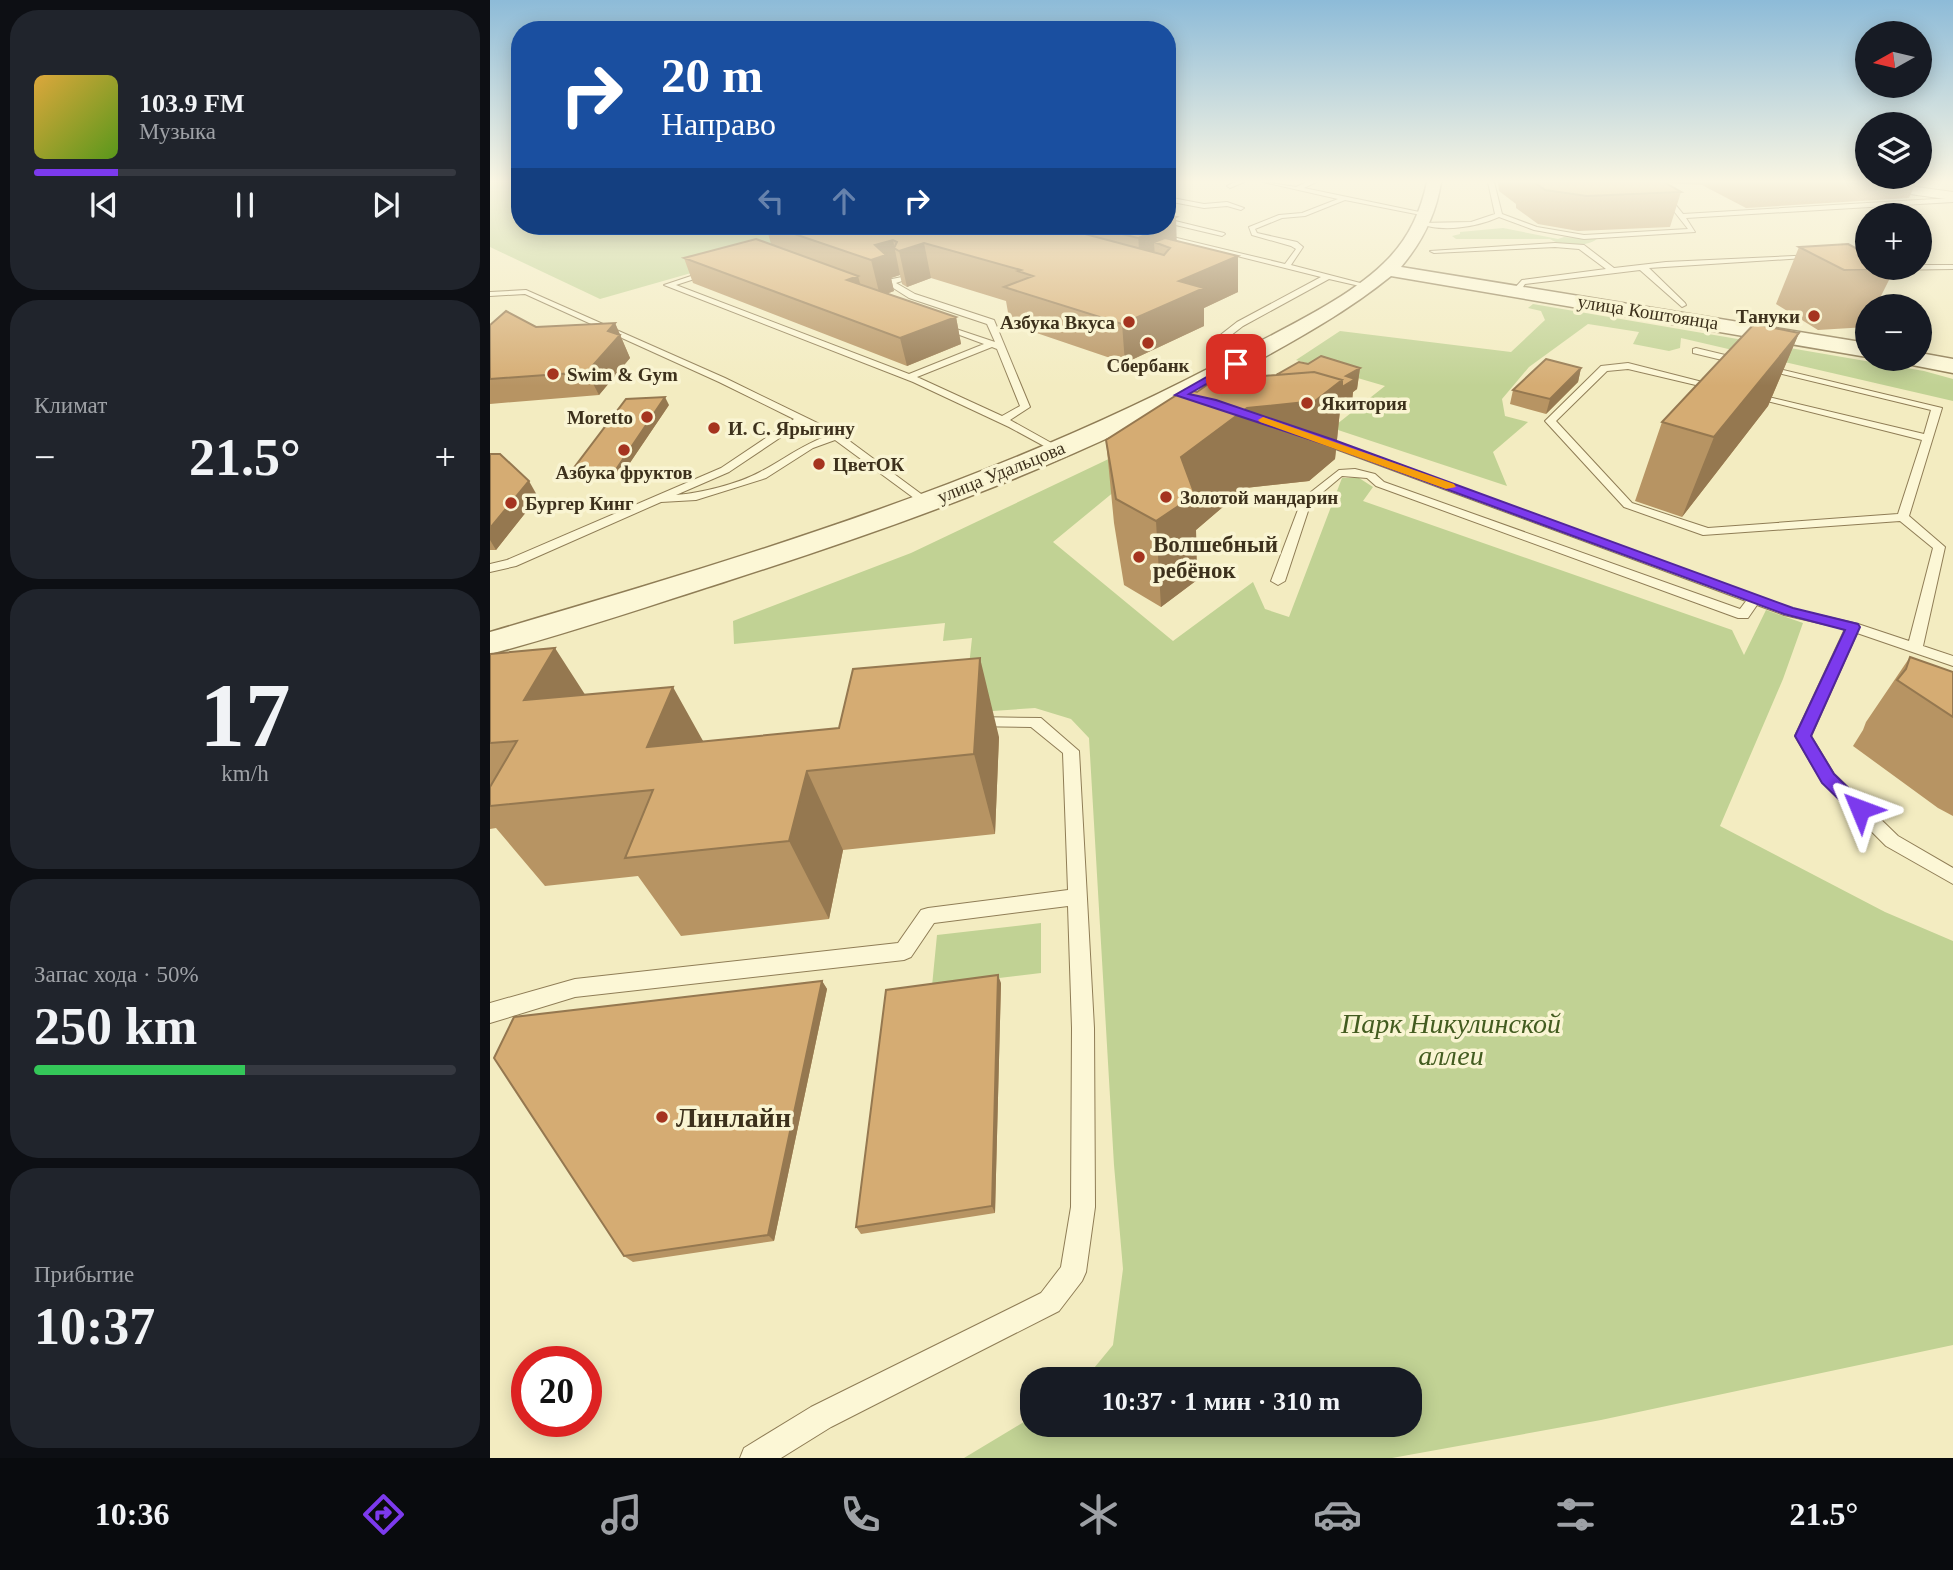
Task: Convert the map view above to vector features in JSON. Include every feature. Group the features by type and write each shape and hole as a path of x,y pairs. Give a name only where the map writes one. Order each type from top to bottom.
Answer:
{"street":[{"name":"улица Удальцова","path":"490,643 677,587 926,502 1191,397 1231,367 1387,270 1401,250"},
{"name":"улица Коштоянца","path":"1387,270 1855,348"},
{"path":"1932,362 1953,366"}],"lane":[{"path":"1192,257 1207,250"},
{"path":"1220,250 1364,285"},
{"path":"1287,266 1299,250"},
{"path":"1434,251 1457,250"},
{"path":"1585,250 1612,270"},
{"path":"1516,291 1522,282 1612,270 1828,256"},
{"path":"1641,267 1651,273 1682,305"},
{"path":"1932,267 1953,267"},
{"path":"728,268 668,285 909,377 1004,419 1059,450"},
{"path":"1231,367 1216,355 1217,342 1240,324 1328,276"},
{"path":"899,279 890,282 912,296 991,322 1025,407 1004,419"},
{"path":"490,294 526,292 722,380 836,436 926,502"},
{"path":"926,319 1002,348"},
{"path":"909,377 992,344"},
{"path":"1696,351 1937,408 1903,517"},
{"path":"1723,389 1628,366 1604,368 1550,421 1628,505 1707,532 1903,517 1939,547 1914,648"},
{"path":"1737,392 1927,438"},
{"path":"490,569 512,563 725,470 801,419"},
{"path":"1306,434 1754,599 1853,627 1953,661"},
{"path":"653,501 696,497 762,476 809,446 836,436"},
{"path":"1278,581 1306,500 1339,473 1355,472 1371,476 1380,484 1743,615 1754,599"},
{"path":"1853,627 1803,736 1828,778 1892,841 1953,877"},
{"path":"754,1458 821,1417 1050,1302 1073,1272 1083,1207 1083,1028 1071,751 1035,722 956,724"},
{"path":"490,1013 575,988 904,951 928,916 1077,897"}],"green space":[{"path":"496,250 772,250 600,299"},
{"path":"1533,304 1855,359 1855,371 1924,371 1953,379 1953,401 1681,338 1680,348 1669,351 1633,344 1639,332 1588,324 1529,367 1502,399 1505,416 1528,422 1493,452 1507,486 1332,428 1385,386 1296,360 1340,331 1511,352 1545,320 1541,311 1528,308"},
{"name":"Парк Никулинской аллеи","path":"1216,408 1053,542 1173,641 1253,582 1265,609 1289,617 1342,478 1359,478 1373,487 1363,501 1732,630 1744,655 1766,610 1803,623 1783,679 1720,826 1885,912 1953,941 1953,1345 1601,1420 1392,1458 964,1458 1020,1424 1020,1437 1422,1437 1422,1367 1095,1367 1113,1345 1123,1269 1114,1165 1089,738 1071,719 1035,708 964,713 972,638 943,641 945,623 734,644 733,621 911,553"},
{"path":"1041,923 1041,973 932,986 937,935"}],"building":[{"path":"714,250 786,250 858,276 847,280 956,317 900,338 684,258"},
{"path":"842,250 881,250 886,255 871,260"},
{"path":"949,250 1145,250 1164,255 1168,250 1214,250 1238,256 1179,281 1204,288 1122,324 1004,287 1033,276 1018,271 1021,270"},
{"path":"1805,250 1855,250 1855,270 1844,270"},
{"path":"506,311 536,327 615,323 608,331 620,335 587,372 490,379 490,325"},
{"path":"1754,324 1799,333 1714,437 1662,422"},
{"path":"1321,356 1360,368 1346,376 1355,379 1342,387 1342,380 1314,372 1276,375 1299,362 1308,364"},
{"path":"1546,359 1581,368 1550,399 1513,390"},
{"path":"1314,372 1342,380 1315,401 1247,408 1181,457 1195,495 1156,521 1116,499 1106,440 1186,389 1197,392 1214,380"},
{"path":"665,397 615,471 570,473 626,399"},
{"path":"490,454 500,454 529,481 490,528"},
{"path":"555,648 524,700 673,687 647,747 839,728 853,669 980,658 974,754 807,771 789,841 625,858 653,790 490,806 490,787 517,741 490,743 490,654"},
{"path":"1910,657 1953,672 1953,717 1897,680 1906,669"},
{"path":"998,975 992,1206 856,1227 886,990"},
{"path":"822,981 768,1235 624,1256 494,1058 514,1017"}],"slow traffic":[{"path":"1263,420 1450,487"}],"place":[{"name":"Тануки","path":"1814,316"},
{"name":"Азбука Вкуса","path":"1129,322"},
{"name":"Сбербанк","path":"1148,343"},
{"name":"Swim & Gym","path":"553,374"},
{"name":"Якитория","path":"1307,403"},
{"name":"Moretto","path":"647,417"},
{"name":"И. С. Ярыгину","path":"714,428"},
{"name":"Азбука фруктов","path":"624,450"},
{"name":"ЦветОК","path":"819,464"},
{"name":"Золотой мандарин","path":"1166,497"},
{"name":"Бургер Кинг","path":"511,503"},
{"name":"Волшебный ребёнок","path":"1139,557"},
{"name":"Линлайн","path":"662,1117"}],"route":[{"path":"1236,364 1180,395 1213,402 1330,443 1789,611 1853,627 1803,736 1828,778 1860,809"}]}
